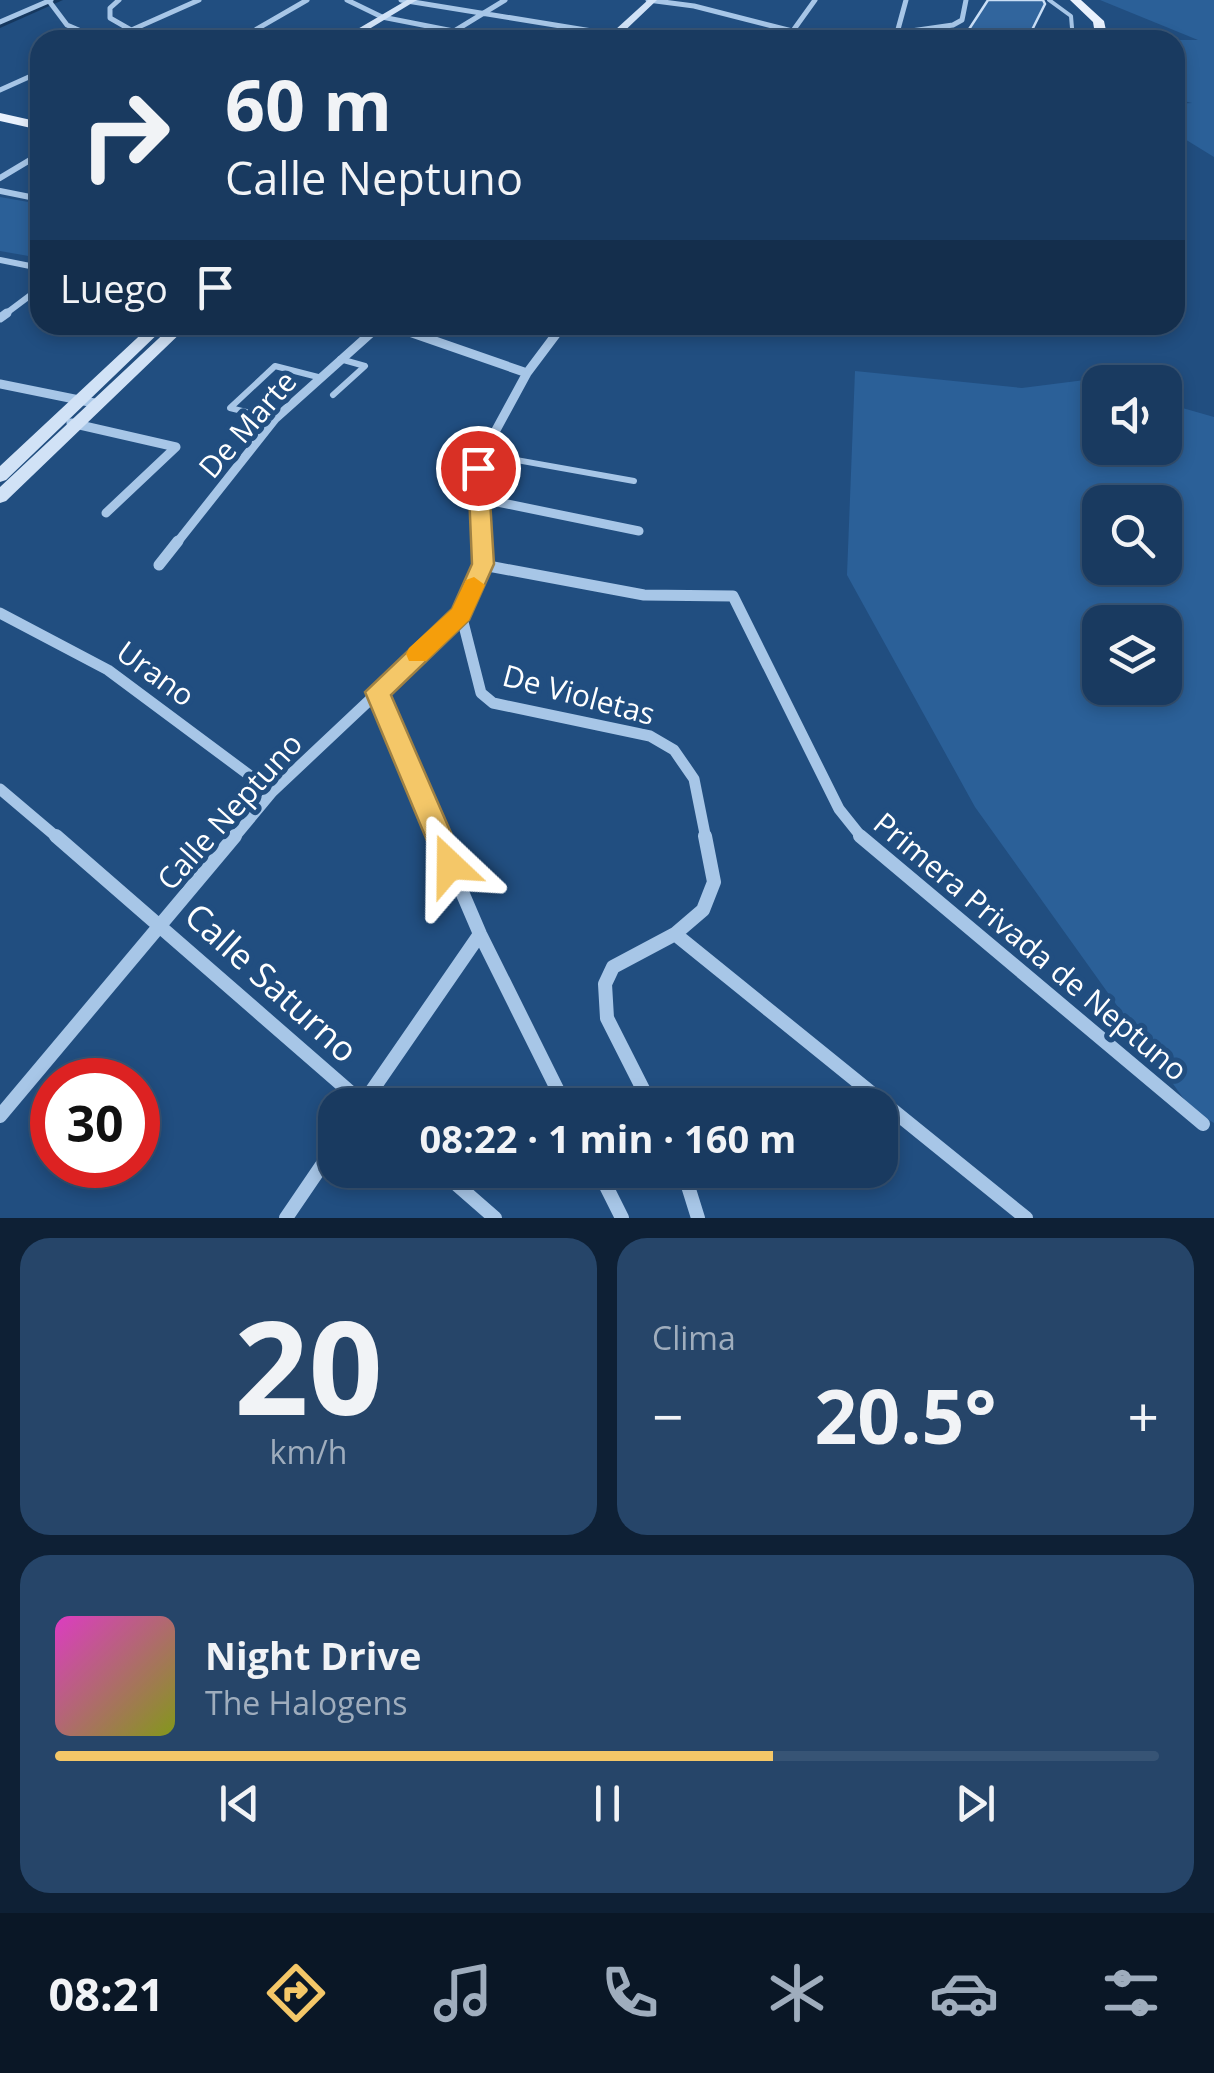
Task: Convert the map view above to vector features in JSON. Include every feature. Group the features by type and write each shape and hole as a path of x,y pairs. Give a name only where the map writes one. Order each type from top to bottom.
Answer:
{"main road":[{"path":"620,30 651,0"},
{"path":"1075,0 1096,17 1100,30"},
{"path":"1089,0 1115,26"},
{"path":"361,30 412,1"},
{"path":"0,106 30,112"},
{"path":"0,117 30,124"},
{"path":"0,498 68,422 80,400 149,335"},
{"path":"0,476 68,422 98,404 171,335"}],"street":[{"path":"118,0 110,8 110,18 131,30 199,0"},
{"path":"255,30 307,0"},
{"path":"347,0 382,17 456,30 505,0"},
{"path":"401,0 572,30"},
{"path":"651,0 694,6 788,30"},
{"path":"797,30 816,0"},
{"path":"898,30 906,0"},
{"path":"939,30 962,20 966,0"},
{"path":"0,22 51,1 68,25 80,30"},
{"path":"0,90 30,76"},
{"path":"0,178 29,160"},
{"path":"0,191 30,197"},
{"path":"0,260 30,266"},
{"path":"0,318 30,296"},
{"name":"De Marte","path":"160,565 275,419 368,335"},
{"path":"417,335 527,373"},
{"name":"Calle Neptuno","path":"0,1116 272,792 461,614 483,564 478,468 527,373 555,335"},
{"path":"0,384 98,404"},
{"path":"68,422 176,447 106,513"},
{"path":"478,498 639,531"},
{"name":"Primera Privada de Neptuno","path":"483,564 644,596 733,596 839,809 859,835 1203,1124"},
{"name":"Urano","path":"0,614 40,629 105,664 272,792"},
{"name":"De Violetas","path":"461,614 481,693 493,703 650,736 674,750 694,778 714,882 702,910 675,934 613,967 605,984 607,1018 642,1088"},
{"path":"377,692 480,934 557,1088"},
{"name":"Calle Saturno","path":"0,789 161,924 346,1088"},
{"path":"375,1088 480,934"},
{"path":"675,934 1026,1218"},
{"path":"286,1218 318,1171"},
{"path":"461,1188 495,1218"},
{"path":"607,1188 622,1218"},
{"path":"689,1188 698,1218"}],"lane":[{"path":"1050,0 1071,16 1072,30"},
{"path":"334,395 365,366 340,359"},
{"path":"275,419 230,408 275,366 318,377"},
{"path":"483,454 634,481"}],"shaded area":[{"path":"1100,0 1214,0 1214,157 1185,139 1185,103 1192,103 1185,101 1185,40 1198,40 1185,35 1185,30 1174,30"},
{"path":"0,197 30,202 30,256 0,251"},
{"path":"855,371 1022,388 1082,380 1082,465 1182,465 1182,408 1214,417 1214,1123 1191,1109 975,807 847,575"}],"building":[{"path":"988,0 1043,0 1045,4 1032,30 968,30"}],"waterway":[{"path":"0,25 58,0"}],"slow traffic":[{"path":"418,654 461,614 474,585"}],"route":[{"path":"450,865 377,692 461,614 483,564 478,468"}]}
